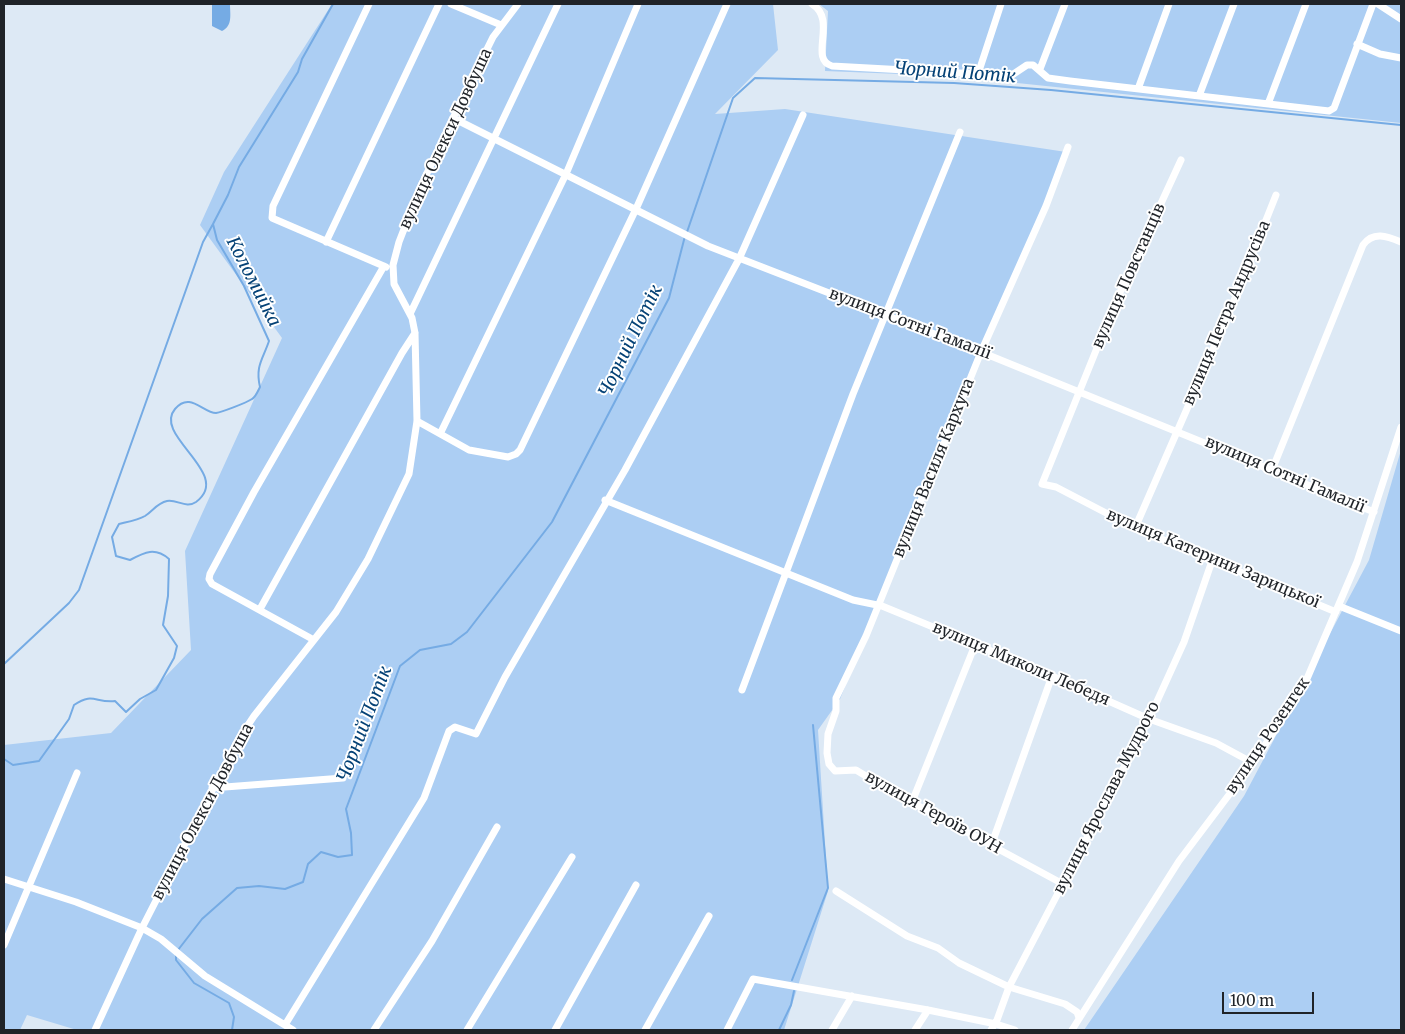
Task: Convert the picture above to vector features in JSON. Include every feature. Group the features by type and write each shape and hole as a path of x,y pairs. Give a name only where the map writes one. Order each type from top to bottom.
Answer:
{"street":[{"path":"369,4 273,206 272,218 392,269"},
{"path":"326,242 439,4"},
{"path":"451,4 501,25"},
{"name":"вулиця Олекси Довбуша","path":"95,1030 142,928 212,788 246,728 314,640 351,588 407,479 413,459 417,421 415,333 410,314 396,291 392,269 399,242 420,188 453,118 501,25 518,4"},
{"path":"410,314 558,4"},
{"path":"441,432 566,174 638,4"},
{"path":"417,421 441,432 469,450 508,457 516,454 636,209 727,4"},
{"path":"812,4 823,16 822,57 829,65 1009,77 1027,65 1040,69 1048,78 1333,110 1373,4"},
{"path":"978,74 1001,4"},
{"path":"1040,69 1065,4"},
{"path":"1138,89 1169,4"},
{"path":"1199,96 1234,4"},
{"path":"1268,104 1306,4"},
{"path":"1378,4 1401,19"},
{"path":"1357,44 1380,54 1401,58"},
{"path":"285,1025 424,798 450,731 455,727 476,734 507,672 605,500 625,470 739,259 803,115"},
{"name":"вулиця Сотні Гамалії","path":"453,118 739,259 886,314 1079,393 1177,430 1374,512"},
{"path":"742,690 886,314 960,132"},
{"name":"вулиця Василя Кархута","path":"828,734 836,711 836,698 854,664 981,352 1046,206 1068,147"},
{"name":"вулиця Повстанців","path":"1079,393 1116,301 1180,160"},
{"name":"вулиця Петра Андрусіва","path":"1135,528 1231,308 1276,195"},
{"path":"1272,470 1361,248 1372,236 1383,236 1401,242"},
{"path":"314,640 212,584 209,579 254,492 384,266"},
{"path":"260,609 402,353 415,333"},
{"name":"вулиця Катерини Зарицької","path":"1079,393 1042,484 1056,487 1135,528 1212,561 1401,631"},
{"name":"вулиця Розенгек","path":"1072,1030 1179,861 1253,763 1303,688 1338,609 1374,512 1401,427"},
{"name":"вулиця Миколи Лебедя","path":"605,500 853,600 878,605 1052,676 1149,719 1216,744 1253,763"},
{"name":"вулиця Ярослава Мудрого","path":"991,1030 996,1024 1009,986 1149,719 1184,642 1212,561"},
{"path":"912,802 975,645"},
{"path":"992,846 1052,676"},
{"name":"вулиця Героїв ОУН","path":"828,734 828,761 832,769 837,772 858,771 1063,884"},
{"path":"4,945 77,773"},
{"path":"212,788 343,778"},
{"path":"374,1030 432,941 497,827"},
{"path":"467,1030 572,857"},
{"path":"4,879 76,902 142,928 173,948 205,976 293,1030"},
{"path":"555,1030 636,884"},
{"path":"836,891 907,936 938,948 959,963 1009,986 1065,1004 1077,1012 1079,1018"},
{"path":"645,1030 709,916"},
{"path":"727,1030 753,979 928,1010 996,1024 1015,1030"},
{"path":"832,1030 852,996"},
{"path":"915,1030 928,1010"}],"shaded area":[{"path":"212,4 230,4 229,23 226,29 222,31 212,26"},
{"path":"332,4 773,4 778,50 715,114 785,109 1066,152 840,699 818,730 828,891 784,1030 77,1030 27,1015 20,1030 4,1030 4,745 111,733 191,650 185,551 282,338 200,225 224,172"},
{"path":"819,4 1401,4 1401,123 950,76 825,71 828,11"},
{"path":"1401,450 1401,1030 1084,1030 1244,796 1369,560"}],"waterway":[{"name":"Коломийка","path":"4,759 13,765 39,761 69,719 74,705 80,701 86,699 115,701 126,712 140,699 156,690 174,658 177,646 163,625 168,596 169,559 164,555 154,552 145,553 130,560 116,556 112,537 119,524 148,514 160,503 171,501 189,505 196,502 205,491 206,479 200,467 174,431 171,420 175,409 181,404 191,402 216,413 240,405 253,398 260,387 258,373 269,341 244,286 217,240 213,224 228,195 239,167 298,72 302,59 333,4"},
{"name":"Чорний Потік","path":"687,232 733,98 755,78 954,83 1051,90 1401,125"},
{"path":"4,664 69,603 79,590 203,242 213,224"},
{"name":"Чорний Потік","path":"178,950 202,919 237,888 259,886 285,889 303,882 308,864 321,852 338,857 352,855 351,833 346,809 400,666 420,650 451,644 467,632 552,522 669,298 685,236"},
{"path":"792,980 828,888 813,725"},
{"name":"Чорний Потік","path":"176,954 176,960 194,983 229,1003 234,1017 232,1030"},
{"path":"779,1030 791,1005 794,991"}]}
